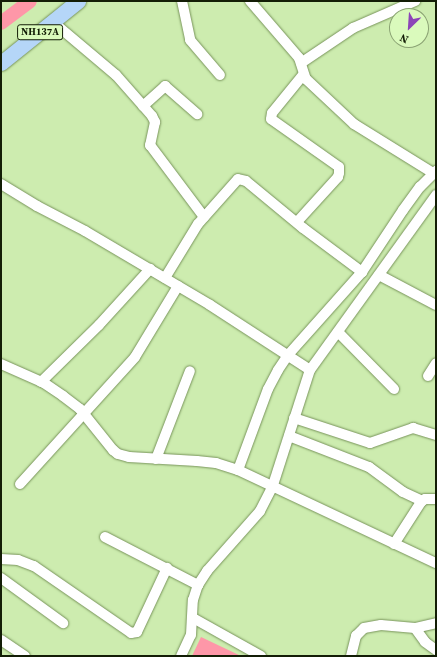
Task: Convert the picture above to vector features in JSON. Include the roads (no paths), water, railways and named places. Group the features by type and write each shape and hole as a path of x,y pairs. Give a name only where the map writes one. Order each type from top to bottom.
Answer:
{"highway":[{"name":"NH137A","path":"1,63 78,1"}],"street":[{"path":"182,1 190,40 220,74"},
{"path":"238,470 268,389 295,360 362,272 402,210 435,172 354,124 303,74 301,63 250,1"},
{"path":"301,63 353,28 415,1"},
{"path":"53,22 116,75 154,120 150,145 204,217"},
{"path":"296,222 338,177 339,173 339,167 271,119 272,113 303,74"},
{"path":"143,106 165,86 197,114"},
{"path":"165,278 204,217 235,181 242,180 246,181 296,222 362,272"},
{"path":"1,184 165,278 310,370"},
{"path":"181,656 190,635 193,618 193,600 198,586 207,571 252,522 260,511 273,485 310,370 436,195"},
{"path":"41,382 99,325 150,269"},
{"path":"379,275 436,305"},
{"path":"20,484 140,350 178,286"},
{"path":"338,332 394,388"},
{"path":"428,376 436,363"},
{"path":"1,364 41,382 64,396 83,413 113,450 118,454 129,457 197,461 238,470 273,485 436,563"},
{"path":"156,459 190,371"},
{"path":"294,418 370,443 413,428 436,435"},
{"path":"289,436 369,467 403,492 422,501 436,499"},
{"path":"394,544 422,501"},
{"path":"105,537 198,586"},
{"path":"1,559 18,560 34,566 131,633 138,632 170,570"},
{"path":"1,578 63,623"},
{"path":"193,618 261,656"},
{"path":"351,656 356,636 364,628 381,625 415,628 436,623"},
{"path":"415,628 425,642 436,650"},
{"path":"1,640 25,656"}],"waterway":[{"path":"1,23 30,1"}]}
